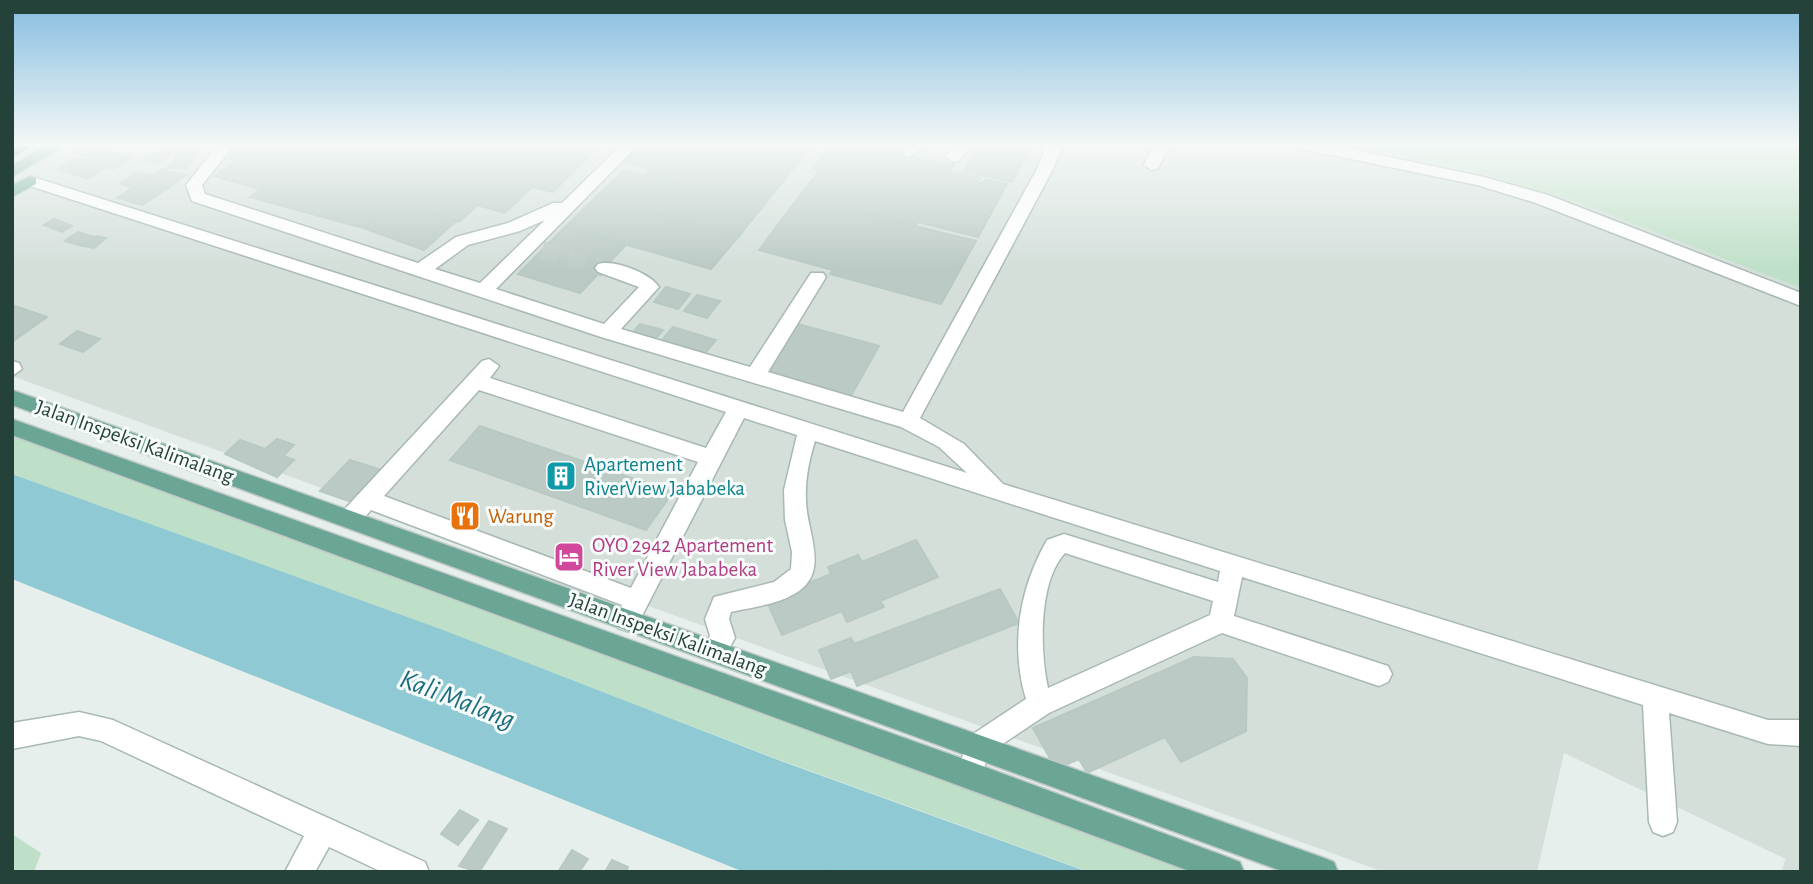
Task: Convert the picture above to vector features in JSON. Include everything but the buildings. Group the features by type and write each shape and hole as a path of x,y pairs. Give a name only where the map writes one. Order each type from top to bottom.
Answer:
{"main road":[{"name":"Jalan Inspeksi Kalimalang","path":"12,397 349,518 632,611 715,651 1324,872"},
{"name":"Jalan Inspeksi Kalimalang","path":"12,427 969,774 1230,872"}],"street":[{"path":"34,185 1655,697 1768,732 1801,733"},
{"path":"194,185 198,197 482,292 908,421 938,433 974,464 997,491"},
{"path":"482,292 534,248 570,201 587,185"},
{"path":"908,421 1037,185"},
{"path":"1495,185 1542,199 1801,300"},
{"path":"419,271 462,241 514,227 570,201"},
{"path":"604,268 644,281 650,287 608,332"},
{"path":"755,376 817,277"},
{"path":"349,518 483,374 711,458"},
{"path":"368,499 632,611 739,408"},
{"path":"715,651 723,638 717,618 722,604 786,588 802,569 805,553 794,513 795,484 802,444 809,430"},
{"path":"1040,704 1033,680 1029,647 1038,586 1055,547 1064,543 1226,595"},
{"path":"1221,622 1233,564"},
{"path":"969,774 979,745 1040,704 1221,622 1379,674"},
{"path":"1655,697 1662,822"},
{"path":"12,736 79,724 104,729 415,872"},
{"path":"299,872 323,830"}],"shaded area":[{"path":"12,185 1801,185 1801,872 1781,872 1786,859 1564,753 1537,872 1384,872 12,376"}],"green space":[{"path":"1521,185 1801,185 1801,288 1574,201"},
{"path":"12,427 1230,872 1089,872 769,756 454,635 12,474"},
{"path":"12,834 41,853 34,872 12,872"}],"water":[{"path":"12,474 443,630 781,761 1088,872 744,872 12,579"}],"waterway":[{"name":"Kali Malang","path":"12,525 194,596"},
{"name":"Kali Malang","path":"771,820 903,872"}],"tunnel":[{"path":"542,250 604,268"}],"place":[{"name":"Apartement RiverView Jababeka","path":"561,476"},
{"name":"Warung","path":"465,516"},
{"name":"OYO 2942 Apartement River View Jababeka","path":"569,557"}]}
